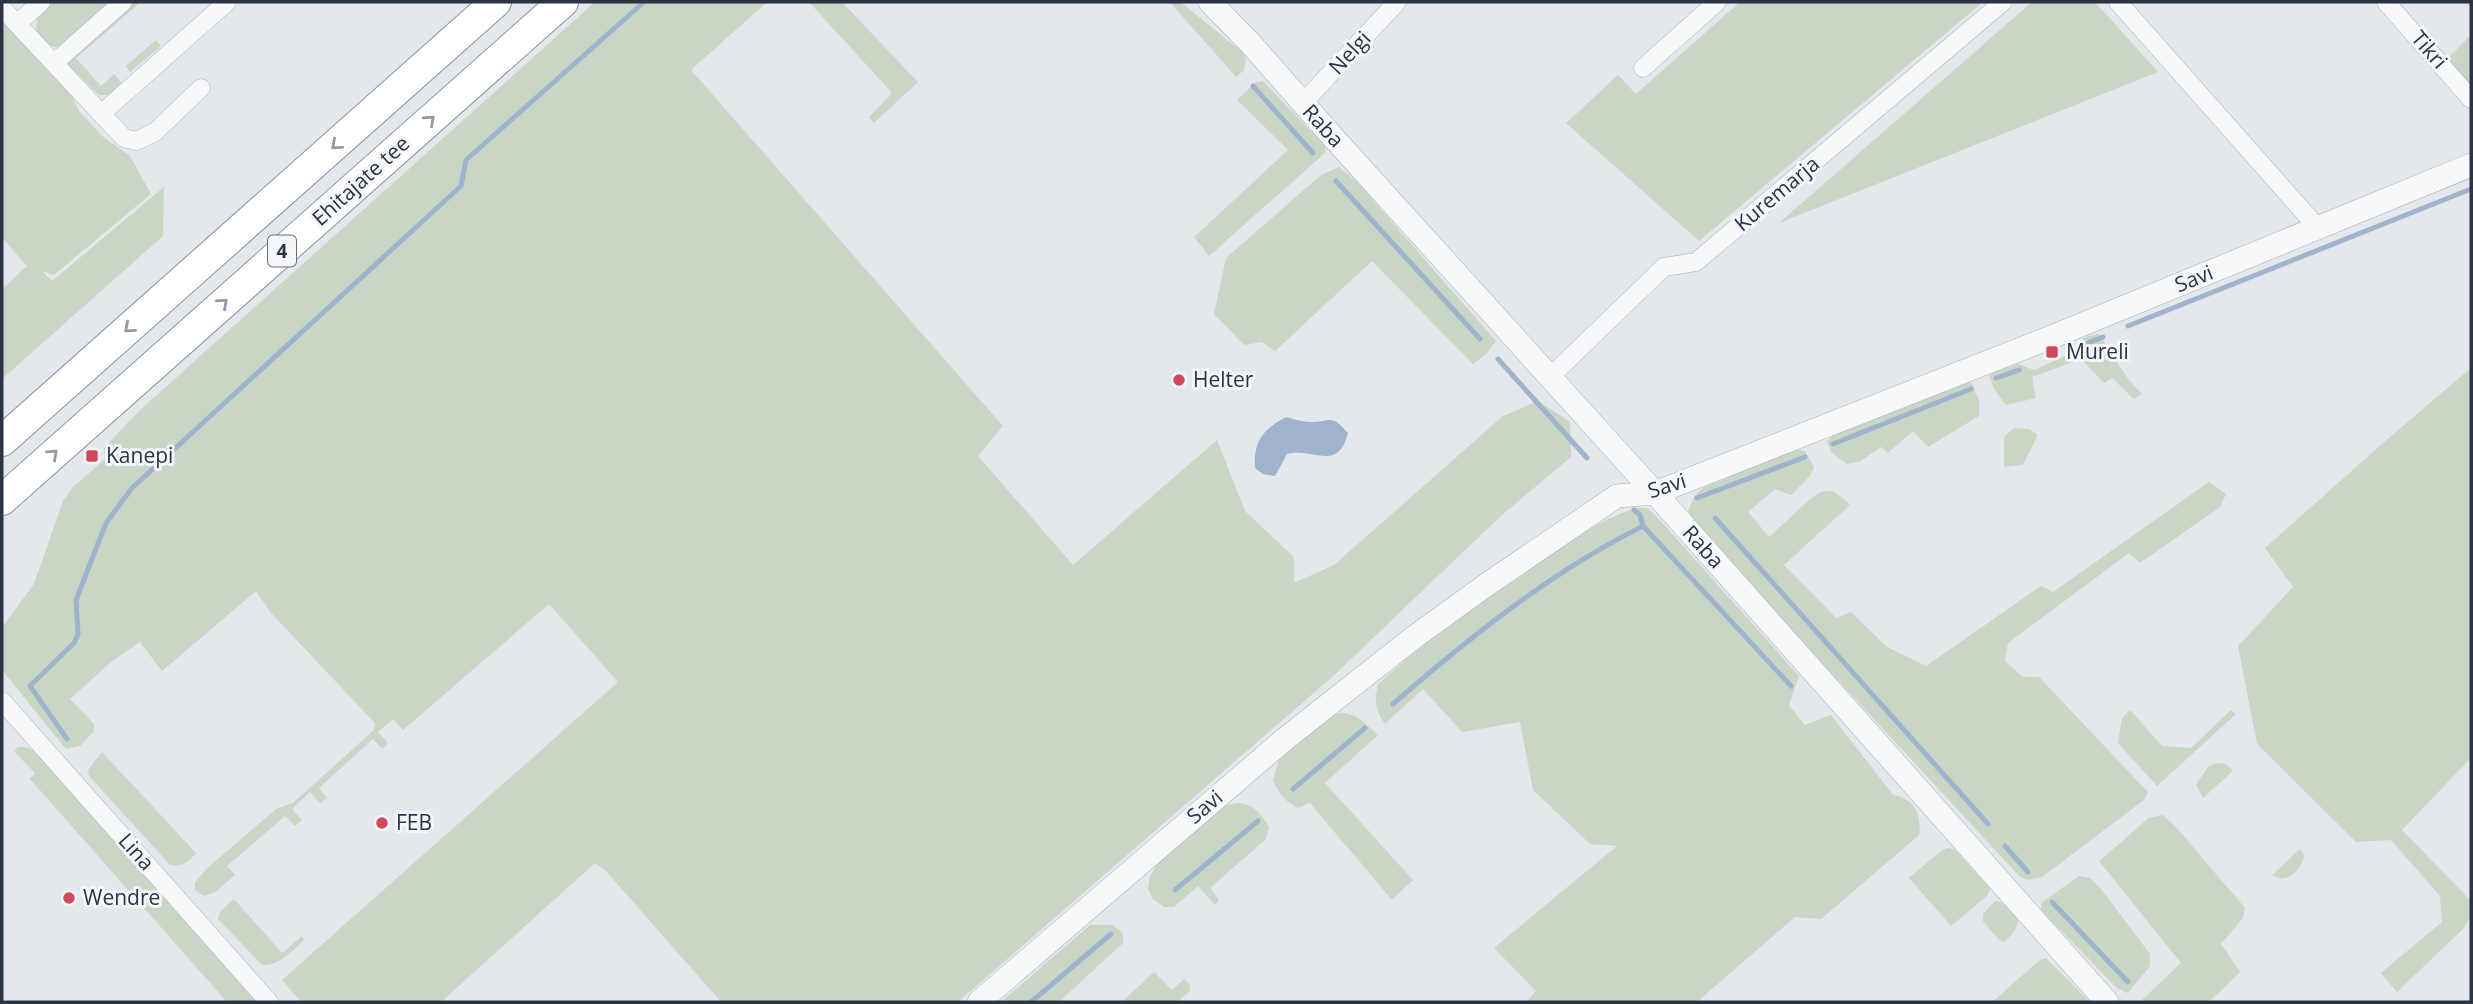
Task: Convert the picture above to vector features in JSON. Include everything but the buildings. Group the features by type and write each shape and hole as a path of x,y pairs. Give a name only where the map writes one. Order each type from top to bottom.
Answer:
{"highway":[{"name":"Ehitajate tee","path":"2,440 496,2"},
{"name":"Ehitajate tee","path":"2,499 562,2"}],"street":[{"path":"17,24 41,2"},
{"path":"54,63 123,2"},
{"path":"101,114 227,2"},
{"name":"Raba","path":"1210,2 1251,44 1302,104 1655,493 2107,1002"},
{"name":"Nelgi","path":"1302,104 1397,2"},
{"path":"1643,68 1717,2"},
{"name":"Kuremarja","path":"1550,377 1664,267 1696,262 2003,2"},
{"path":"2118,2 2318,228"},
{"name":"Tikri","path":"2386,2 2471,99"},
{"path":"2,8 124,138 135,141 155,132 201,88"},
{"name":"Savi","path":"979,1002 1285,739 1413,638 1618,496 1655,493 2049,338 2471,166"},
{"name":"Lina","path":"2,701 269,1002"}],"green space":[{"path":"53,2 114,2 61,47 53,47 36,32 37,19"},
{"path":"130,2 141,2 76,58 101,86 114,74 122,83 109,95 99,95 68,65 68,58"},
{"path":"595,2 767,2 691,70 1003,426 978,456 1073,565 1217,440 1245,511 1294,557 1294,583 1334,565 1503,416 1538,401 1570,422 1571,457 1502,515 1332,677 958,1002 721,1002 605,870 595,863 441,1002 301,1002 282,980 618,682 549,604 403,730 393,719 378,732 388,743 382,749 373,739 319,788 327,798 320,803 310,792 292,809 302,820 295,826 285,816 227,866 235,875 215,892 204,896 195,890 195,883 206,869 276,809 293,803 374,730 375,723 270,612 256,591 162,671 140,642 111,662 70,699 94,724 94,731 80,746 66,749 2,670 2,627 34,584 63,501 73,487 105,459 104,448 140,410"},
{"path":"809,2 842,2 918,82 874,123 869,117 892,93"},
{"path":"1170,2 1180,2 1241,51 1246,59 1244,70 1236,77"},
{"path":"1740,2 1983,2 1699,241 1566,123 1618,75 1636,94"},
{"path":"2032,2 2095,2 2158,72 1779,223"},
{"path":"2,13 68,86 79,111 102,136 130,156 151,194 54,275 42,271 52,281 164,187 163,236 2,379 2,289 27,266 2,238"},
{"path":"2471,35 2471,88 2446,60"},
{"path":"156,40 161,46 130,72 126,66"},
{"path":"1263,81 1325,146 1325,153 1209,256 1194,237 1288,150 1237,100 1256,82"},
{"path":"1339,167 1357,182 1496,341 1485,355 1473,364 1372,261 1275,351 1262,342 1244,345 1214,314 1226,258 1321,175"},
{"path":"2099,334 2128,379 2142,394 2134,399 2112,378 2104,383 2081,359 2032,377 2036,398 2006,405 1994,389 1989,374 2018,364 2034,370 2073,352 2084,337"},
{"path":"2471,368 2471,758 2402,830 2471,901 2471,916 2463,929 2397,992 2381,973 2442,922 2440,896 2391,840 2356,842 2257,744 2238,646 2293,587 2265,548"},
{"path":"1964,381 1972,383 1979,401 1979,416 1928,447 1913,431 1888,453 1881,447 1859,462 1847,464 1832,453 1827,441 1833,435"},
{"path":"2014,428 2029,429 2038,435 2023,465 2004,467 2004,437"},
{"path":"1795,449 1805,451 1814,467 1810,476 1791,495 1775,489 1748,512 1769,537 1817,494 1833,492 1844,499 1850,505 1784,565 1836,618 1851,612 1887,647 1926,666 2041,586 2053,592 2209,482 2226,494 2220,507 2140,563 2129,553 2008,643 2005,661 2023,677 2039,677 2148,792 2144,800 2042,877 2029,880 2020,877 1699,530 1688,511 1695,495 1703,488"},
{"path":"1637,508 1647,508 1659,519 1799,676 1789,705 1805,725 1831,715 1893,795 1912,804 1918,815 1919,835 1821,919 1795,917 1697,1002 1526,1002 1536,991 1494,948 1617,846 1590,844 1533,790 1520,722 1462,732 1423,689 1385,724 1377,706 1378,684 1453,623 1570,542 1609,519"},
{"path":"2130,710 2162,746 2191,748 2231,710 2236,714 2157,786 2118,743 2122,718"},
{"path":"1342,713 1358,718 1378,735 1325,783 1413,880 1392,900 1310,803 1298,808 1294,806 1283,797 1273,780 1280,756 1334,715"},
{"path":"18,747 34,751 256,1002 227,1002 30,779 35,773 14,751"},
{"path":"102,752 196,853 188,861 170,865 89,776 88,770"},
{"path":"2216,763 2226,764 2233,771 2203,798 2196,785 2208,767"},
{"path":"1239,803 1257,811 1269,827 1266,839 1210,888 1219,900 1215,905 1198,886 1174,907 1164,907 1153,899 1148,889 1150,876 1159,862 1223,806"},
{"path":"2163,815 2245,908 2243,918 2221,944 2240,972 2209,1002 2140,1002 2181,963 2099,861 2149,818"},
{"path":"1948,848 1954,849 1990,889 1987,896 1951,926 1909,878"},
{"path":"2300,849 2304,855 2297,871 2283,878 2272,875"},
{"path":"2079,876 2090,878 2101,889 2150,954 2150,966 2128,993 2117,988 2042,911 2041,903"},
{"path":"234,899 282,953 302,936 304,940 280,960 262,965 218,919 220,912"},
{"path":"1995,901 2001,902 2019,920 2005,942 1999,940 1983,921 1983,914"},
{"path":"1090,925 1113,925 1123,934 1123,943 1059,1002 1001,1002"},
{"path":"2046,958 2090,1002 1992,1002 2040,960"},
{"path":"1154,972 1172,990 1184,979 1190,985 1190,991 1177,1002 1122,1002"}],"water":[{"path":"1286,417 1307,422 1334,421 1348,433 1344,445 1331,455 1287,454 1275,476 1263,474 1255,468 1258,444 1271,426"}],"waterway":[{"path":"67,739 30,686 74,643 78,634 76,600 106,523 132,488 461,186 466,160 644,2"},
{"path":"1253,86 1313,153"},
{"path":"1336,181 1480,339"},
{"path":"2128,326 2471,189"},
{"path":"2082,345 2103,337"},
{"path":"1498,359 1587,458"},
{"path":"1996,378 2019,370"},
{"path":"1833,444 1971,389"},
{"path":"1697,498 1805,457"},
{"path":"1634,510 1640,515 1643,526 1791,686"},
{"path":"1715,518 1988,824"},
{"path":"1393,704 1512,607 1576,564 1643,526"},
{"path":"1293,789 1365,728"},
{"path":"1175,890 1258,821"},
{"path":"2005,846 2028,872"},
{"path":"2052,902 2128,982"},
{"path":"1031,1002 1111,934"}],"place":[{"name":"Mureli","path":"2052,352"},
{"name":"Helter","path":"1179,380"},
{"name":"Kanepi","path":"92,456"},
{"name":"FEB","path":"382,823"},
{"name":"Wendre","path":"69,898"}]}
